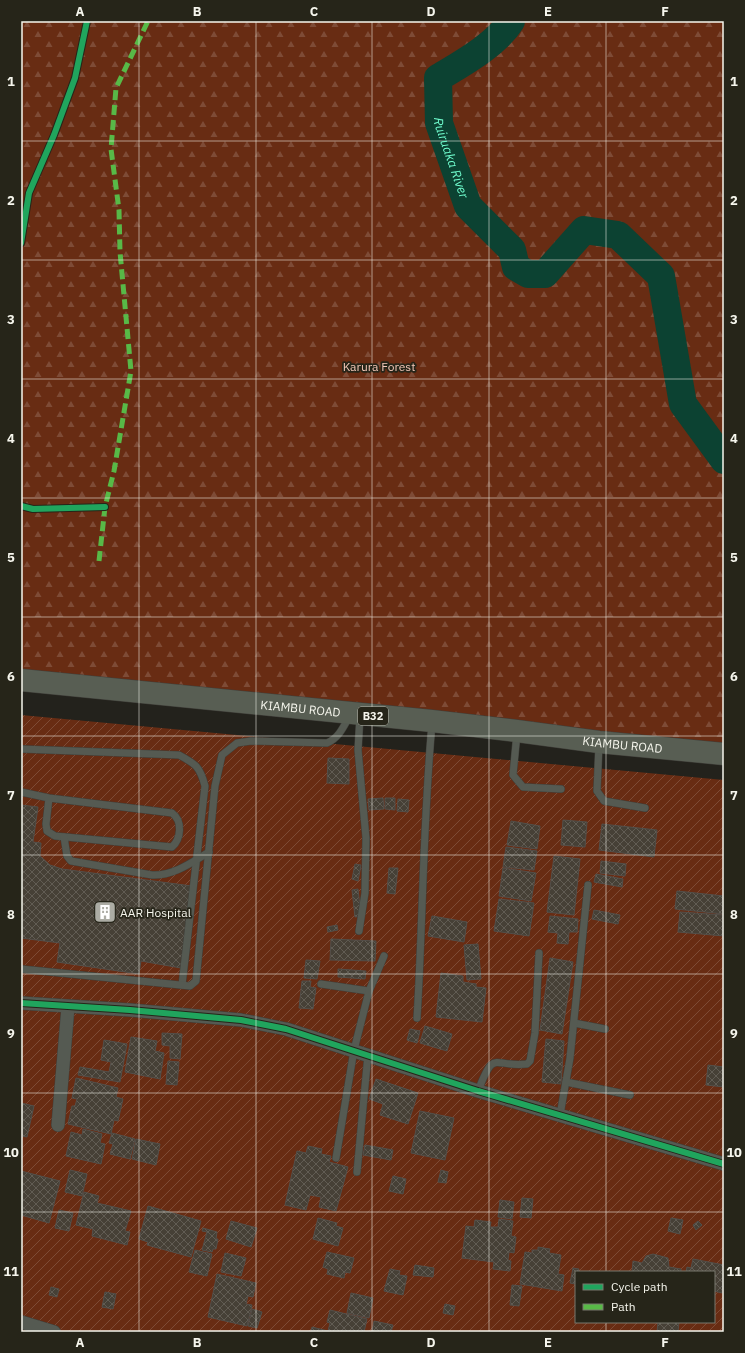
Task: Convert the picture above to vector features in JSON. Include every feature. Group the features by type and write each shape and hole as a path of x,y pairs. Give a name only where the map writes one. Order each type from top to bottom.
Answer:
{"highway":[{"name":"KIAMBU ROAD","path":"21,680 432,721 517,730 599,742 724,754"}],"street":[{"path":"21,1003 130,1010 241,1020 286,1029 368,1054 478,1091 724,1164"},
{"path":"58,1125 68,1007"},
{"path":"21,1322 54,1332"}],"lane":[{"path":"21,969 190,986 196,981 215,786 222,755 238,743 251,741 327,743 334,740 355,714"},
{"path":"355,714 366,838 365,893 359,931"},
{"path":"417,1018 432,721"},
{"path":"517,730 513,775 523,786 561,789"},
{"path":"599,742 597,791 604,801 645,808"},
{"path":"21,749 164,753 179,755 194,762 201,772 204,786 182,985"},
{"path":"21,792 49,798 172,814 178,817 180,823 176,843 172,847 64,837 51,834 48,831 46,824 49,798"},
{"path":"64,837 67,856 71,861 163,875 172,873 209,852"},
{"path":"560,1115 574,1023 588,885"},
{"path":"186,950 200,951"},
{"path":"478,1091 484,1074 493,1063 497,1061 516,1065 527,1064 530,1061 535,1034 540,953"},
{"path":"336,1158 354,1050 369,991 384,956"},
{"path":"321,984 369,991"},
{"path":"574,1023 605,1029"},
{"path":"357,1172 368,1054"},
{"path":"566,1082 630,1095"}],"green space":[{"name":"Karura Forest","path":"21,21 724,21 724,749 21,676"},
{"path":"21,715 724,780 724,1332 21,1332"}],"building":[{"path":"328,758 349,759 349,784 327,783"},
{"path":"383,798 384,809 369,810 368,799"},
{"path":"385,798 395,798 395,810 385,809"},
{"path":"398,799 409,800 408,812 397,811"},
{"name":"AAR Hospital","path":"21,805 38,807 33,842 41,843 40,856 50,865 62,869 192,886 181,968 141,961 139,974 57,962 60,943 21,938"},
{"path":"563,820 587,822 585,847 561,845"},
{"path":"511,821 540,826 537,849 507,845"},
{"path":"602,824 657,830 654,857 599,850"},
{"path":"506,847 537,851 534,870 503,867"},
{"path":"554,856 580,859 574,915 547,912"},
{"path":"601,861 626,864 625,876 600,873"},
{"path":"355,864 361,865 358,881 352,879"},
{"path":"389,868 398,868 395,894 387,893"},
{"path":"503,868 536,873 531,901 499,896"},
{"path":"596,874 623,879 622,887 594,882"},
{"path":"358,889 361,916 355,917 352,890"},
{"path":"677,891 724,896 724,914 675,909"},
{"path":"499,899 534,903 529,936 494,931"},
{"path":"594,910 620,915 618,924 592,919"},
{"path":"680,912 724,915 724,936 678,932"},
{"path":"432,916 467,922 464,942 428,936"},
{"path":"550,916 578,919 577,932 569,932 568,944 557,943 558,933 548,932"},
{"path":"337,925 338,930 328,932 327,927"},
{"path":"331,939 376,941 375,961 330,960"},
{"path":"478,944 481,979 467,980 464,945"},
{"path":"550,958 573,962 562,1034 540,1030"},
{"path":"306,960 320,961 317,979 304,978"},
{"path":"338,969 366,971 365,979 338,977"},
{"path":"441,973 463,976 463,982 476,984 476,987 486,988 482,1022 436,1017"},
{"path":"302,981 311,981 310,987 316,988 313,1009 299,1008"},
{"path":"425,1026 452,1034 447,1051 420,1043"},
{"path":"410,1029 420,1031 417,1043 407,1040"},
{"path":"162,1033 182,1034 180,1059 170,1058 170,1046 162,1045"},
{"path":"131,1037 157,1041 155,1051 164,1053 160,1079 125,1072"},
{"path":"546,1039 564,1041 561,1084 542,1082"},
{"path":"104,1040 127,1044 120,1082 78,1075 80,1067 109,1072 111,1062 101,1060"},
{"path":"168,1061 179,1062 177,1085 166,1084"},
{"path":"708,1065 724,1067 724,1087 706,1085"},
{"path":"76,1078 118,1088 116,1097 123,1099 118,1121 114,1120 111,1134 68,1124 72,1106 75,1106 77,1099 72,1098"},
{"path":"376,1079 418,1093 408,1124 380,1115 383,1104 369,1099"},
{"path":"21,1103 34,1106 27,1137 21,1136"},
{"path":"420,1111 454,1118 445,1160 411,1153"},
{"path":"83,1129 102,1134 100,1143 105,1144 101,1164 66,1156 71,1132 82,1135"},
{"path":"112,1133 135,1139 130,1159 110,1154 113,1144 109,1143"},
{"path":"136,1139 160,1144 156,1165 132,1159"},
{"path":"365,1145 393,1150 391,1160 363,1155"},
{"path":"308,1146 322,1149 321,1154 331,1156 329,1162 348,1167 336,1211 319,1207 321,1197 310,1195 306,1210 285,1205 297,1151 306,1153"},
{"path":"70,1170 87,1174 82,1196 65,1192"},
{"path":"441,1170 448,1172 446,1183 438,1182"},
{"path":"21,1171 60,1181 49,1223 21,1215"},
{"path":"393,1176 406,1179 403,1194 389,1191"},
{"path":"84,1192 99,1196 97,1203 131,1211 125,1231 130,1232 127,1245 92,1236 93,1229 76,1225"},
{"path":"522,1198 533,1199 531,1218 520,1217"},
{"path":"500,1200 514,1202 512,1219 498,1217"},
{"path":"148,1206 201,1221 191,1257 147,1245 148,1242 139,1239"},
{"path":"59,1210 73,1213 69,1231 55,1228"},
{"path":"318,1218 337,1223 336,1226 343,1228 338,1246 313,1239"},
{"path":"671,1218 683,1220 680,1234 668,1231"},
{"path":"499,1219 513,1221 511,1236 516,1237 514,1253 509,1252 508,1260 511,1261 510,1271 493,1269 494,1262 462,1258 466,1226 474,1227 475,1220 491,1222 490,1227 498,1227"},
{"path":"231,1221 257,1228 251,1247 226,1239"},
{"path":"698,1221 702,1225 696,1230 693,1225"},
{"path":"203,1228 217,1232 216,1239 218,1239 216,1249 213,1249 212,1252 202,1250 207,1232 202,1231"},
{"path":"538,1247 550,1249 549,1253 561,1255 558,1274 564,1275 562,1291 520,1284 525,1252 532,1253 532,1250 538,1250"},
{"path":"195,1250 212,1254 207,1276 189,1272"},
{"path":"327,1252 354,1258 350,1273 345,1272 344,1278 327,1274 328,1269 323,1267"},
{"path":"225,1253 246,1258 241,1276 221,1272"},
{"path":"653,1254 668,1258 669,1267 681,1269 681,1271 632,1271 633,1261 642,1263 646,1256"},
{"path":"693,1259 724,1265 722,1293 715,1291 715,1271 686,1271 687,1267 691,1268"},
{"path":"415,1265 434,1268 433,1277 413,1275"},
{"path":"573,1268 579,1269 578,1271 575,1271 575,1284 570,1283"},
{"path":"390,1269 400,1271 399,1275 407,1276 403,1295 384,1291"},
{"path":"217,1274 256,1283 253,1297 248,1296 246,1304 252,1305 247,1326 208,1317"},
{"path":"512,1285 522,1286 519,1306 510,1305"},
{"path":"51,1287 59,1289 57,1297 49,1295"},
{"path":"105,1292 116,1294 113,1309 102,1307"},
{"path":"351,1293 373,1298 369,1318 347,1313"},
{"path":"445,1304 455,1306 453,1315 443,1313"},
{"path":"252,1309 262,1312 257,1328 248,1326"},
{"path":"330,1310 367,1319 364,1332 311,1332 312,1327 328,1331 330,1323 327,1322"},
{"path":"374,1321 393,1325 391,1332 372,1332"},
{"path":"658,1323 679,1323 678,1332 657,1332"}],"waterway":[{"name":"Ruiruaka River","path":"511,21 487,46 438,78 439,123 468,206 512,250 516,267 528,274 545,274 584,230 618,235 661,276 683,404 724,460"}],"marked path":[{"path":"99,561 105,507 114,471 131,371 120,252 119,210 111,149 116,88 148,21"}],"cycle path":[{"path":"21,243 29,193 54,135 75,78 87,21"},
{"path":"21,506 33,509 105,507"},
{"path":"21,1003 130,1010 241,1020 286,1029 478,1091 724,1164"}],"place":[{"name":"AAR Hospital","path":"105,912"}]}
